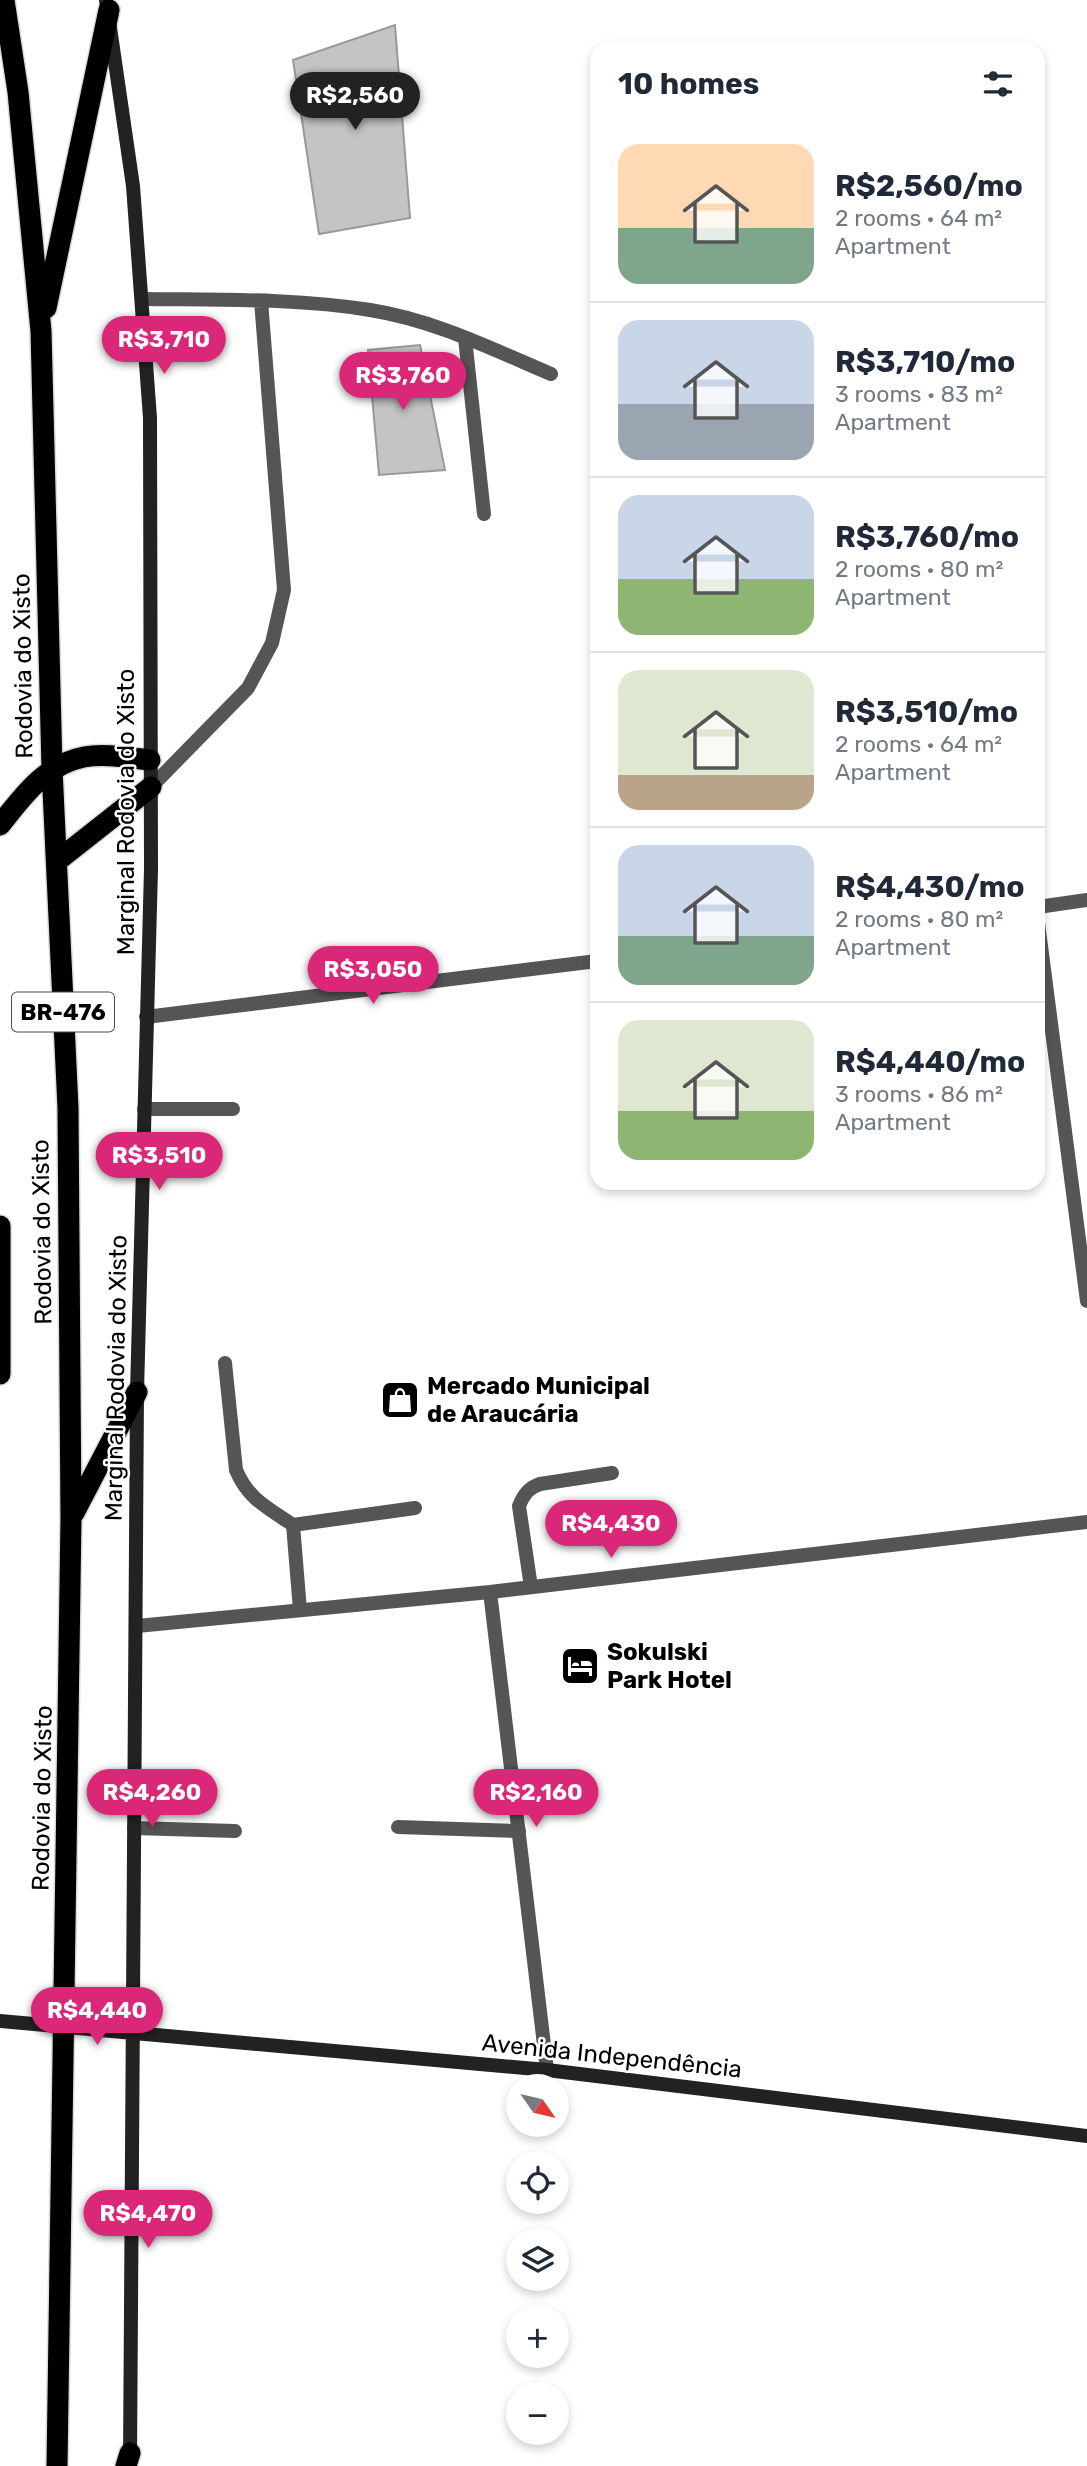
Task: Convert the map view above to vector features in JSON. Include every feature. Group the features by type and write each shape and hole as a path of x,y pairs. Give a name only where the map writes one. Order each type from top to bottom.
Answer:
{"highway":[{"name":"Rodovia do Xisto","path":"4,0 18,92 41,331 52,769 68,1108 71,1518 57,2466"},
{"path":"41,331 107,5"},
{"path":"0,825 27,790 52,769 84,757 150,760"},
{"path":"57,861 151,788"},
{"name":"Rodovia do Xisto","path":"0,1226 0,1374"},
{"path":"71,1518 137,1392"}],"main road":[{"name":"Marginal Rodovia do Xisto","path":"107,5 133,186 150,418 151,869 137,1392 129,2462"},
{"name":"Avenida Independência","path":"0,2021 547,2070 1087,2136"}],"street":[{"path":"142,299 261,301 371,310 447,330 551,374"},
{"path":"151,788 248,688 272,643 284,590 261,301"},
{"path":"465,338 484,514"},
{"path":"1045,906 1087,901"},
{"path":"146,1017 590,962"},
{"path":"1045,977 1087,1301"},
{"path":"144,1109 233,1109"},
{"path":"225,1363 236,1470 242,1485 255,1500 293,1525 415,1508"},
{"path":"531,1587 519,1506 525,1495 533,1486 540,1484 612,1473"},
{"path":"137,1626 490,1592 1087,1522"},
{"path":"293,1525 300,1610"},
{"path":"490,1592 547,2070"},
{"path":"398,1827 519,1831"},
{"path":"134,1828 234,1831"}],"building":[{"path":"395,25 410,218 319,234 293,60"},
{"path":"420,345 445,470 379,475 368,350"}],"place":[{"name":"Mercado Municipal de Araucária","path":"400,1400"},
{"name":"Sokulski Park Hotel","path":"580,1666"}]}
